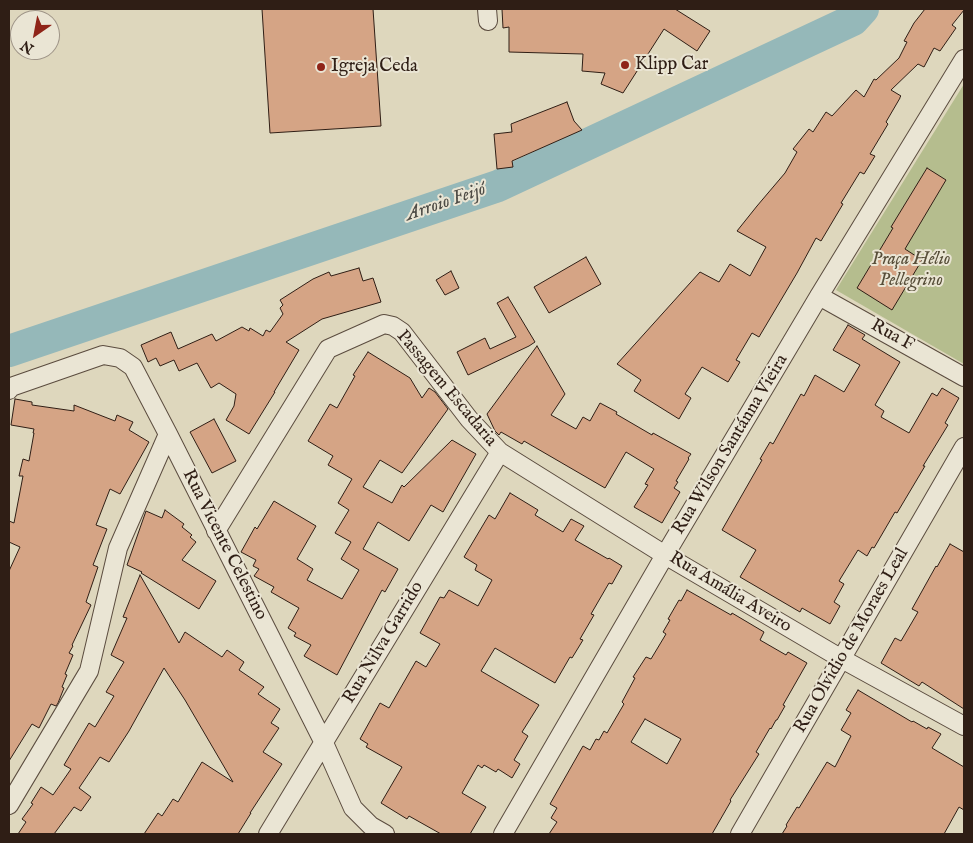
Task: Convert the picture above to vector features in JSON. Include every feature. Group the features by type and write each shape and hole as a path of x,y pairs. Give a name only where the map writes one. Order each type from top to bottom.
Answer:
{"street":[{"name":"Rua Wilson Santánna Vieira","path":"503,834 665,555 819,296 963,65"},
{"name":"Rua F","path":"819,296 964,377"},
{"name":"Passagem Escadaria","path":"216,531 328,349 384,324 393,326 402,332 469,419 500,452"},
{"name":"Rua Vicente Celestino","path":"9,390 11,387 103,355 120,358 133,367 324,743 353,808 371,826 385,834"},
{"path":"9,805 89,671 118,548 168,434"},
{"name":"Rua Olvidio de Moraes Leal","path":"740,834 964,447"},
{"name":"Rua Amália Aveiro","path":"500,452 665,555 842,660 964,726"},
{"name":"Rua Nilva Garrido","path":"268,834 500,452"}],"green space":[{"name":"Praça Hélio Pellegrino","path":"964,84 964,364 836,290"}],"building":[{"name":"Igreja Ceda","path":"262,9 373,9 381,126 270,133"},
{"path":"502,9 675,9 710,31 697,51 664,29 623,93 601,84 605,73 582,71 583,54 509,52 509,27 503,28"},
{"path":"925,9 964,10 952,25 956,28 940,51 934,48 924,67 918,64 891,90 901,96 886,122 888,124 870,154 875,156 864,174 860,172 821,241 816,238 759,337 752,333 736,360 740,362 728,382 702,367 685,394 691,398 679,419 634,391 641,380 617,364 700,272 719,282 730,264 750,276 766,247 737,231 785,173 797,152 793,149 809,129 813,132 826,112 832,116 856,90 864,97 874,79 876,80 899,58 907,42 904,41 914,23"},
{"path":"567,102 574,121 582,130 512,161 513,167 497,169 494,134 512,132 511,124"},
{"path":"927,168 946,180 905,249 922,260 892,310 857,288"},
{"path":"586,257 601,284 549,313 534,287"},
{"path":"359,268 363,281 373,278 381,302 322,319 286,342 299,350 249,434 226,420 234,406 236,394 219,383 211,388 197,363 179,371 174,360 160,366 156,358 148,362 141,345 171,332 178,349 212,334 216,341 242,327 249,331 250,328 263,336 266,330 270,332 283,314 280,308 283,305 280,300 313,279 329,272 331,276"},
{"path":"451,271 459,288 445,295 436,280"},
{"path":"508,297 535,342 468,375 457,352 485,338 490,349 516,337 497,303"},
{"path":"848,325 865,335 862,339 900,362 875,405 884,411 881,417 909,433 932,393 937,396 942,388 959,398 945,423 948,425 897,513 895,512 874,548 872,547 867,556 858,550 839,581 844,584 834,602 840,606 830,624 802,608 800,612 740,577 756,550 722,530 762,460 760,459 770,442 773,444 801,394 804,396 815,375 844,392 860,365 833,350"},
{"path":"537,346 565,394 551,415 576,429 583,417 590,421 600,403 652,435 653,433 691,454 676,481 678,482 674,488 680,492 662,523 634,507 648,485 645,484 654,469 626,452 605,488 524,441 522,444 501,432 499,435 495,431 487,414"},
{"path":"368,352 410,378 422,398 429,388 435,392 448,409 402,473 380,460 363,487 392,503 402,485 404,487 452,440 476,454 443,512 431,505 409,541 378,522 363,549 398,569 385,592 382,590 337,675 304,656 311,645 294,636 296,633 288,628 299,608 271,592 274,587 254,576 259,569 253,566 256,560 241,552 255,527 257,529 274,501 316,526 297,559 313,569 307,580 342,599 359,570 341,559 351,542 335,533 349,510 338,503 352,479 328,465 333,456 308,441 330,404 337,408 355,376 353,375"},
{"path":"15,399 32,402 32,405 74,411 74,405 115,421 117,415 133,422 129,430 149,442 120,494 110,489 96,525 107,529 93,565 98,567 86,602 91,605 69,653 73,655 65,674 67,675 62,687 64,688 58,703 56,706 51,704 39,728 32,724 9,761 9,571 20,547 9,542 9,521 14,523 23,476 19,476 23,459 29,461 34,433 34,429 11,425"},
{"path":"214,419 236,461 212,473 190,432"},
{"path":"510,493 538,510 535,515 563,532 571,519 584,526 575,540 622,566 612,584 609,583 591,614 594,615 580,639 583,640 572,658 570,657 555,683 495,648 481,671 539,705 522,732 528,736 514,760 520,764 512,778 498,769 496,772 484,765 482,768 478,765 462,793 486,807 470,834 441,834 409,816 407,819 381,803 402,767 366,747 368,744 360,739 380,703 389,708 416,661 426,667 440,644 420,633 440,597 444,598 449,590 478,606 492,580 475,570 477,565 464,557 489,515 495,519"},
{"path":"165,510 184,524 182,527 192,535 190,537 196,542 182,560 216,581 199,609 142,572 127,565 146,511 162,518"},
{"path":"950,544 964,552 964,709 922,682 919,686 881,663 895,638 901,641 918,612 912,609"},
{"path":"140,575 179,643 185,632 222,657 227,650 244,662 239,670 264,687 258,694 280,709 271,723 279,728 263,752 282,764 238,834 144,834 158,813 162,816 173,799 178,802 202,762 233,782 164,668 129,731 109,762 100,757 79,788 91,797 81,811 74,807 54,834 18,834 26,822 22,819 33,804 31,803 41,787 53,795 71,769 64,765 89,723 95,727 114,696 106,692 124,662 111,655 127,618 123,617"},
{"path":"687,590 764,632 760,640 786,655 788,652 807,663 783,705 785,706 777,720 756,752 759,754 730,800 712,834 549,834 557,822 551,818 557,808 550,804 583,746 590,750 596,739 599,740 604,731 607,733 624,704 622,702 635,678 633,677 646,657 651,659 666,634 663,632 670,620 668,619 679,600 681,601","holes":["645,719 681,739 667,764 631,742"]},
{"path":"858,690 912,722 941,734 932,748 964,767 964,810 959,807 944,834 782,834 797,807 799,808 827,762 835,767 851,736 841,730 851,713 846,710"}],"waterway":[{"name":"Arroio Feijó","path":"9,351 498,186 853,20 863,9"}],"place":[{"name":"Klipp Car","path":"625,65"},
{"name":"Igreja Ceda","path":"321,67"}]}
